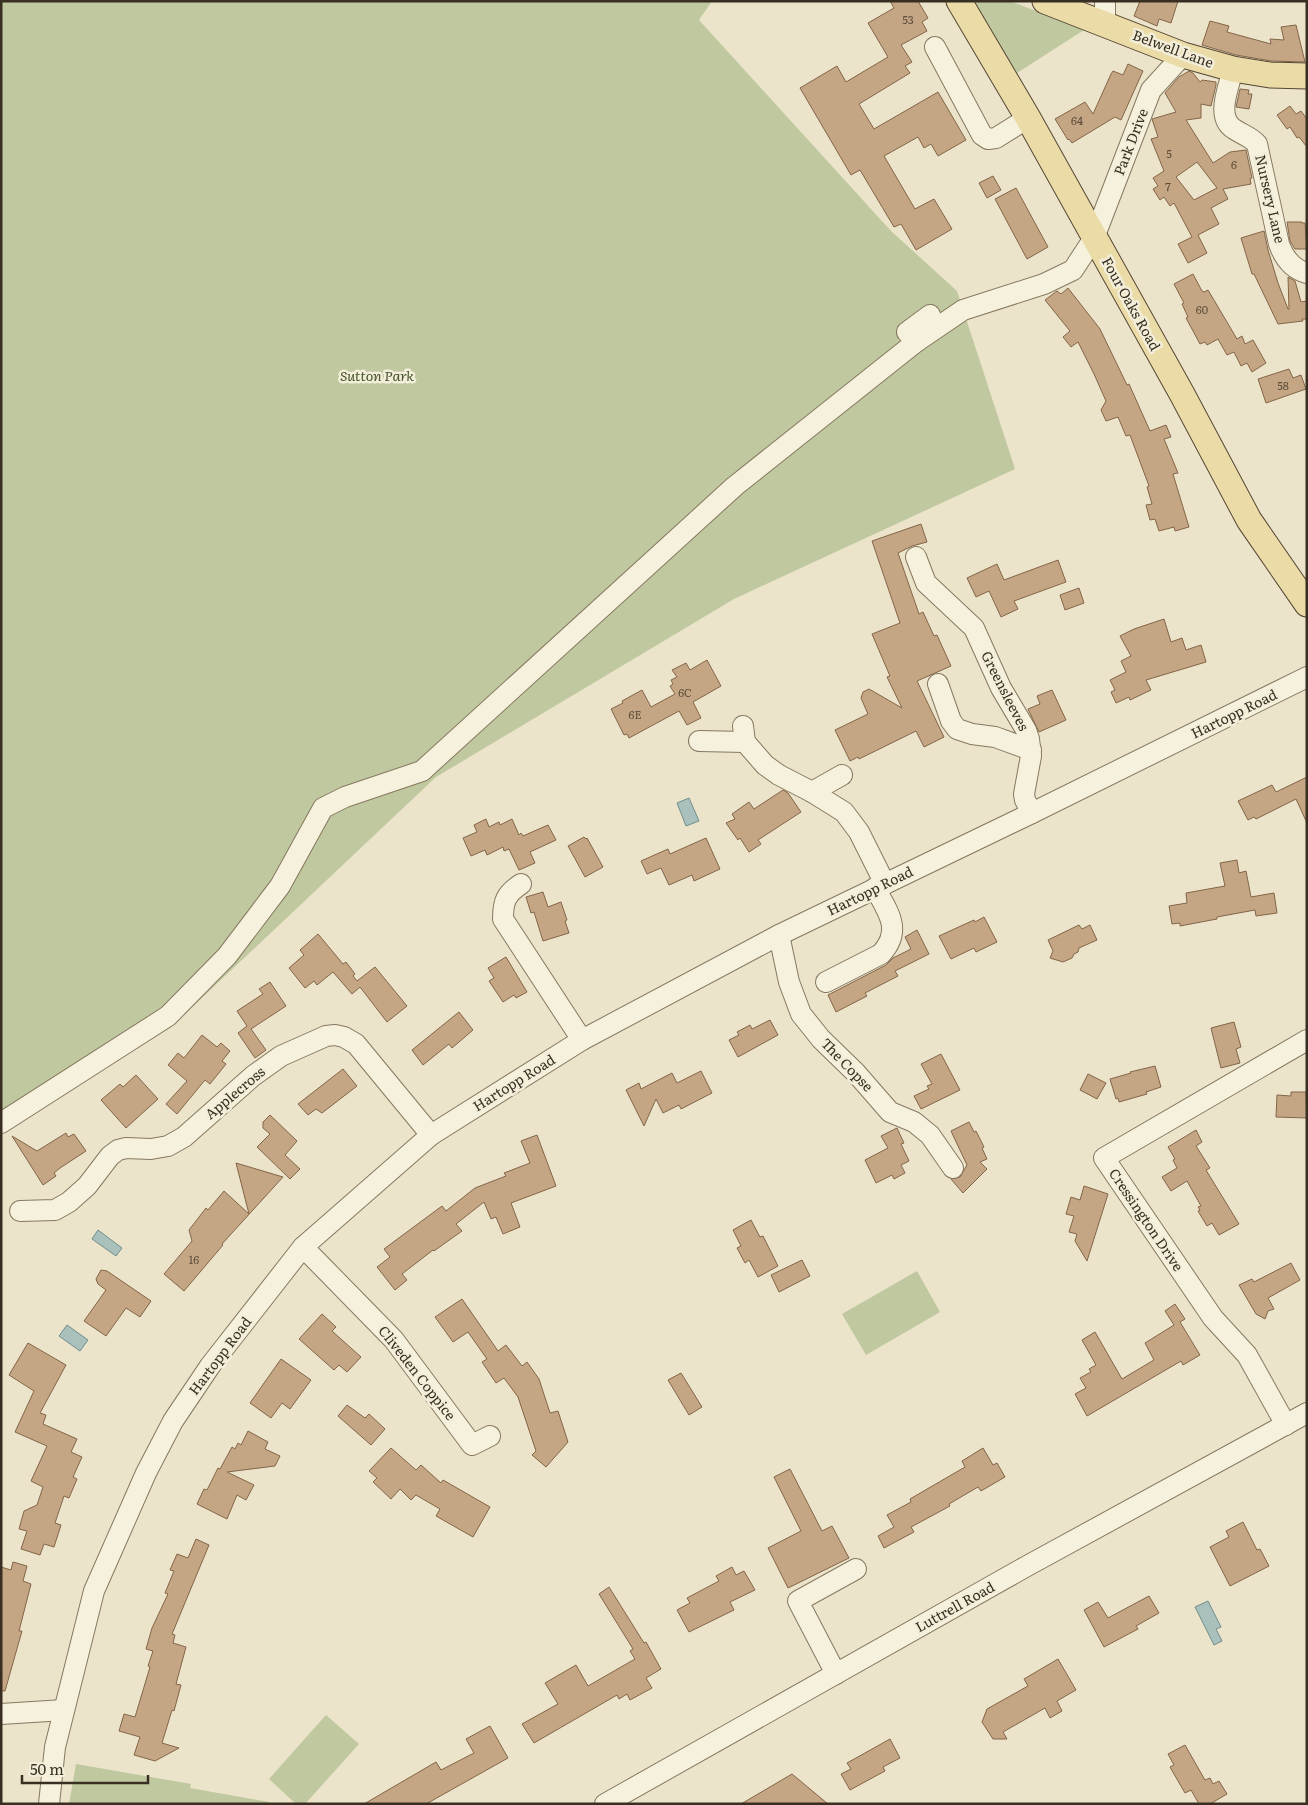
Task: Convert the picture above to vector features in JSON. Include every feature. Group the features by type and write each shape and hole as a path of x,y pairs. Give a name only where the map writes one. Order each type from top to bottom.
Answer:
{"main road":[{"name":"Four Oaks Road","path":"959,1 1028,118 1182,394 1249,520 1307,604"},
{"name":"Belwell Lane","path":"1045,1 1095,11 1183,55 1233,70 1270,75 1307,76"}],"street":[{"path":"935,46 982,135 988,139 996,138 1028,118"},
{"name":"Park Drive","path":"1,1123 168,1016 228,956 280,886 324,808 345,797 422,771 735,486 916,342 963,310 1044,284 1073,270 1094,238 1151,90 1183,55"},
{"name":"Nursery Lane","path":"1233,70 1226,100 1225,118 1228,124 1252,138 1257,144 1279,244 1283,254 1290,263 1299,271 1307,274"},
{"path":"916,342 907,332 930,315"},
{"name":"Greensleeves","path":"916,557 926,583 974,628 1001,688 1026,730 1031,750 1030,768 1024,786 1024,794 1032,813"},
{"name":"Hartopp Road","path":"49,1804 55,1747 94,1591 146,1473 173,1421 210,1366 303,1247 431,1135 582,1040 779,935 1307,678"},
{"path":"938,684 951,721 957,729 972,734 995,737 1031,750"},
{"path":"699,741 744,734 760,759 779,775 812,792 844,812 852,821 880,886 893,930 888,946 881,954 826,982"},
{"path":"812,792 842,775"},
{"path":"521,884 510,892 503,906 503,919 582,1040"},
{"name":"The Copse","path":"779,935 789,982 801,1014 821,1039 856,1073 890,1112 914,1122 930,1135 953,1168"},
{"name":"Applecross","path":"20,1211 55,1210 68,1202 87,1186 110,1156 118,1150 126,1148 151,1149 168,1146 184,1136 253,1076 282,1056 326,1036 344,1037 356,1044 431,1135"},
{"name":"Cressington Drive","path":"1286,1425 1247,1355 1213,1318 1104,1158 1307,1040"},
{"name":"Cliveden Coppice","path":"303,1247 394,1340 472,1445 490,1436"},
{"name":"Luttrell Road","path":"605,1804 1027,1566 1307,1413"},
{"path":"836,1674 798,1601 856,1569"},
{"path":"1,1714 64,1710"}],"green space":[{"name":"Sutton Park","path":"1,1 712,1 699,20 891,231 957,291 1015,469 734,599 436,777 170,1028 1,1132"},
{"path":"977,1 1010,1 1084,30 1017,73 974,4"},
{"path":"917,1271 940,1312 866,1355 842,1314"},
{"path":"326,1715 359,1744 305,1804 296,1804 269,1779"},
{"path":"76,1764 191,1784 190,1788 269,1802 269,1804 69,1804"}],"water":[{"path":"689,798 699,821 686,826 677,803"},
{"path":"98,1230 122,1248 116,1256 92,1239"},
{"path":"67,1325 88,1340 80,1351 59,1336"},
{"path":"1208,1601 1221,1627 1216,1629 1222,1641 1214,1645 1195,1607"}],"building":[{"path":"890,1 918,1 928,18 922,22 927,31 901,45 912,62 905,66 910,73 859,104 874,129 938,92 966,140 938,156 931,144 924,148 918,137 884,156 915,209 934,199 952,229 916,250 901,224 894,227 860,170 851,175 800,88 837,66 846,82 888,57 868,23 894,8"},
{"path":"1140,1 1178,1 1171,23 1159,19 1157,26 1134,16"},
{"path":"1210,21 1229,26 1227,32 1271,44 1270,39 1284,40 1281,27 1296,25 1305,62 1271,61 1236,55 1202,45"},
{"path":"1128,64 1143,71 1121,120 1115,117 1072,143 1068,140 1055,119 1085,102 1093,114 1113,71 1123,75"},
{"path":"1189,71 1200,82 1202,80 1216,82 1211,106 1201,104 1201,118 1186,120 1213,163 1230,152 1246,150 1252,178 1250,179 1251,184 1223,189 1228,199 1211,208 1219,224 1198,235 1207,253 1188,263 1178,244 1192,237 1174,203 1170,206 1164,197 1160,200 1153,189 1158,186 1153,178 1164,171 1151,139 1158,137 1152,119 1176,112 1165,93 1179,77","holes":["1197,162 1217,188 1194,200 1176,177"]},
{"path":"1240,89 1249,90 1248,94 1252,94 1249,109 1236,107"},
{"path":"1290,106 1296,114 1301,111 1307,119 1307,147 1299,137 1297,138 1290,127 1287,129 1277,115"},
{"path":"993,176 1001,190 987,198 979,183"},
{"path":"1016,188 1048,247 1027,259 995,199"},
{"path":"1287,222 1305,223 1307,249 1295,249 1290,241"},
{"path":"1264,231 1278,283 1288,309 1288,277 1295,281 1301,302 1307,301 1307,319 1302,319 1303,321 1278,324 1254,274 1252,274 1241,238"},
{"path":"1193,274 1202,291 1208,290 1237,339 1242,336 1245,344 1253,340 1266,363 1252,372 1247,363 1241,366 1234,352 1227,355 1218,339 1207,345 1205,342 1200,344 1186,318 1188,317 1182,304 1184,303 1174,284"},
{"path":"1068,288 1100,329 1127,385 1129,384 1150,431 1166,425 1171,437 1164,439 1178,473 1173,474 1189,527 1175,531 1174,527 1159,531 1155,519 1150,520 1146,505 1152,504 1147,487 1149,486 1130,435 1126,436 1118,417 1106,421 1101,410 1106,401 1078,342 1071,347 1063,337 1070,331 1045,300 1057,291 1061,294"},
{"path":"1289,369 1293,378 1301,375 1306,389 1266,403 1258,379"},
{"path":"921,524 927,542 912,546 898,553 919,614 923,612 934,636 937,635 951,666 917,681 944,737 924,747 916,731 859,759 858,757 850,761 835,730 868,714 861,698 863,692 869,689 902,708 887,677 890,676 872,634 900,623 872,541"},
{"path":"1058,560 1066,582 1014,601 1018,609 1001,617 989,591 976,597 967,578 997,564 1004,580"},
{"path":"1079,588 1084,603 1065,610 1060,595"},
{"path":"1164,619 1171,642 1182,638 1186,650 1201,645 1206,662 1146,680 1151,690 1130,700 1129,697 1116,703 1111,692 1115,690 1110,680 1126,672 1121,661 1131,656 1120,636"},
{"path":"707,660 721,686 693,702 701,718 687,725 679,711 629,738 627,734 624,735 611,709 642,690 651,707 675,694 670,686 673,684 671,680 677,677 672,670 686,663 690,670"},
{"path":"1052,690 1066,720 1039,732 1028,709 1040,704 1037,696"},
{"path":"1307,777 1307,823 1296,799 1256,819 1254,817 1248,820 1238,801 1272,785 1276,792"},
{"path":"783,790 788,793 801,812 758,840 761,844 749,852 740,838 738,840 726,823 735,819 732,814 749,802 754,809"},
{"path":"486,819 489,827 499,822 500,825 512,819 519,835 521,833 523,836 548,825 556,840 530,852 535,863 519,870 509,849 504,851 503,847 487,855 485,850 471,856 463,838 477,832 474,825"},
{"path":"584,837 587,838 603,867 585,877 568,846"},
{"path":"706,838 720,869 694,881 692,875 669,885 661,868 647,874 641,861 668,849 670,854"},
{"path":"1237,860 1239,873 1246,871 1251,897 1274,893 1277,913 1256,916 1255,910 1180,926 1180,923 1172,924 1169,906 1187,903 1186,893 1225,886 1220,863"},
{"path":"543,892 548,907 561,902 569,933 543,941 534,912 531,913 526,897"},
{"path":"984,917 997,942 976,952 974,948 951,959 939,936"},
{"path":"1079,925 1082,929 1090,925 1097,940 1079,948 1072,958 1063,962 1050,958 1053,951 1048,940"},
{"path":"917,930 929,954 895,971 898,976 865,993 867,996 836,1012 828,995 886,965 893,958 911,949 905,937"},
{"path":"318,934 343,964 346,962 355,974 353,976 357,981 375,967 407,1006 387,1022 360,987 352,994 333,972 317,985 314,981 305,988 289,968 304,955 300,950"},
{"path":"506,957 527,992 516,998 514,995 503,1002 489,981 494,978 488,968"},
{"path":"270,982 286,1006 251,1029 266,1050 255,1058 238,1033 247,1026 237,1011 263,994 259,989"},
{"path":"459,1012 473,1030 452,1048 449,1044 423,1065 412,1050"},
{"path":"770,1020 778,1035 738,1057 729,1040 739,1035 737,1032 750,1025 752,1029"},
{"path":"1234,1022 1241,1047 1236,1049 1240,1063 1221,1068 1211,1028"},
{"path":"202,1035 217,1047 221,1043 230,1051 222,1061 226,1064 210,1084 205,1080 177,1114 166,1104 187,1081 168,1065 178,1053 184,1058"},
{"path":"941,1054 960,1090 921,1109 914,1096 929,1089 927,1086 932,1084 921,1064"},
{"path":"1155,1066 1161,1087 1146,1092 1147,1094 1119,1102 1118,1098 1116,1099 1110,1079"},
{"path":"343,1069 357,1086 322,1113 316,1109 308,1115 298,1104"},
{"path":"701,1071 712,1093 681,1109 679,1105 663,1113 656,1099 644,1126 626,1090 639,1083 641,1089 672,1073 677,1083"},
{"path":"1088,1074 1106,1083 1097,1099 1080,1090"},
{"path":"136,1075 158,1099 126,1128 101,1100 120,1084 123,1087"},
{"path":"1291,1092 1306,1092 1307,1118 1276,1117 1277,1095 1291,1096"},
{"path":"270,1115 297,1141 285,1155 300,1169 290,1179 257,1147 270,1134 263,1128 263,1122"},
{"path":"969,1122 984,1147 982,1148 987,1159 980,1162 987,1169 963,1193 951,1179 960,1177 967,1165 951,1131"},
{"path":"897,1128 904,1143 901,1144 909,1161 901,1165 905,1173 894,1179 892,1175 876,1183 865,1160 888,1148 881,1136"},
{"path":"1196,1130 1202,1142 1196,1146 1210,1168 1206,1170 1239,1224 1219,1235 1212,1223 1207,1226 1198,1211 1200,1210 1198,1207 1201,1206 1187,1181 1171,1191 1162,1177 1177,1168 1173,1160 1175,1159 1168,1147"},
{"path":"66,1133 68,1137 74,1134 86,1151 60,1168 54,1173 56,1176 43,1185 12,1136 37,1151"},
{"path":"537,1135 556,1186 511,1203 520,1227 503,1234 496,1217 491,1219 484,1202 456,1224 462,1231 402,1274 407,1280 395,1290 377,1267 390,1257 384,1249 442,1206 446,1211 475,1188 506,1176 504,1173 530,1163 521,1141"},
{"path":"236,1163 283,1177 222,1244 184,1291 164,1274 192,1241 189,1230 206,1208 208,1210 224,1191 249,1214"},
{"path":"1084,1186 1108,1194 1087,1261 1075,1241 1077,1234 1069,1232 1074,1216 1066,1214 1071,1197 1080,1200"},
{"path":"751,1220 760,1237 763,1236 778,1266 758,1277 749,1260 745,1263 737,1248 741,1246 733,1230"},
{"path":"802,1260 810,1276 779,1292 771,1275"},
{"path":"1291,1263 1300,1280 1268,1298 1274,1309 1268,1311 1265,1319 1256,1314 1239,1285 1252,1279 1254,1282"},
{"path":"101,1270 107,1271 151,1301 140,1317 126,1308 106,1336 84,1321 106,1290 98,1284 96,1279"},
{"path":"462,1299 498,1351 506,1345 522,1366 527,1362 539,1379 550,1413 558,1411 568,1442 546,1467 532,1455 536,1451 518,1397 504,1378 496,1383 482,1362 487,1359 468,1332 453,1342 435,1317"},
{"path":"1175,1304 1185,1319 1180,1322 1200,1355 1183,1365 1181,1361 1087,1416 1075,1394 1086,1388 1080,1378 1091,1372 1089,1369 1096,1365 1082,1340 1095,1332 1122,1379 1154,1360 1145,1343 1174,1325 1165,1311"},
{"path":"322,1314 336,1327 332,1331 361,1357 347,1372 339,1365 334,1370 299,1339"},
{"path":"28,1343 66,1365 40,1413 46,1415 43,1424 77,1439 71,1452 82,1457 73,1477 77,1479 69,1498 64,1496 55,1523 61,1525 54,1547 44,1544 40,1555 21,1549 27,1531 19,1529 24,1511 37,1505 43,1487 31,1481 47,1446 15,1432 34,1391 9,1375"},
{"path":"281,1359 311,1380 290,1409 282,1403 271,1418 250,1403"},
{"path":"681,1373 702,1407 689,1415 668,1380"},
{"path":"347,1405 365,1418 369,1414 385,1429 371,1445 338,1416"},
{"path":"248,1431 268,1442 265,1449 280,1456 275,1466 227,1472 254,1485 246,1500 237,1495 227,1519 197,1504 204,1489 207,1490 218,1468 220,1469 232,1447 235,1449 238,1443 241,1445"},
{"path":"391,1448 416,1470 421,1465 441,1483 443,1480 490,1507 473,1537 436,1516 440,1509 416,1495 411,1500 400,1489 391,1499 373,1482 377,1478 369,1471"},
{"path":"983,1448 993,1465 997,1463 1005,1477 981,1491 978,1487 949,1504 950,1506 911,1527 914,1532 884,1548 878,1536 894,1527 887,1515 911,1502 910,1499 965,1467 962,1461"},
{"path":"790,1469 822,1531 832,1526 849,1558 788,1588 768,1548 801,1531 774,1477"},
{"path":"1243,1522 1257,1550 1260,1549 1269,1566 1230,1586 1210,1547 1229,1537 1226,1531"},
{"path":"196,1539 209,1545 172,1634 175,1635 173,1643 186,1647 176,1684 181,1685 162,1743 179,1748 155,1761 134,1755 140,1737 119,1731 124,1714 135,1717 153,1651 146,1649 152,1628 168,1594 165,1593 174,1571 170,1570 177,1554 188,1558"},
{"path":"13,1562 27,1566 23,1581 31,1584 19,1631 22,1631 5,1691 1,1691 1,1567 11,1570"},
{"path":"732,1567 736,1575 744,1571 755,1590 730,1602 734,1610 689,1632 677,1610 690,1603 687,1598 719,1581 716,1576"},
{"path":"609,1587 644,1643 646,1642 661,1669 646,1678 652,1688 630,1700 627,1694 619,1699 617,1695 534,1743 522,1724 558,1704 545,1683 576,1665 588,1686 635,1659 630,1651 633,1649 599,1594"},
{"path":"1149,1596 1159,1613 1136,1626 1138,1629 1104,1647 1084,1610 1098,1602 1108,1618"},
{"path":"1058,1659 1076,1690 1057,1701 1062,1711 1050,1718 1045,1708 1003,1732 1007,1739 993,1739 982,1722 987,1709 1028,1686 1024,1679"},
{"path":"490,1726 508,1758 426,1804 364,1804 436,1762 441,1770 474,1753 466,1739"},
{"path":"890,1739 900,1758 883,1767 885,1771 850,1790 841,1774 851,1769 847,1763"},
{"path":"1185,1745 1205,1780 1210,1778 1213,1784 1219,1781 1227,1794 1210,1804 1199,1804 1191,1790 1185,1793 1170,1767 1174,1765 1168,1754"},
{"path":"792,1774 828,1804 741,1804"}]}
